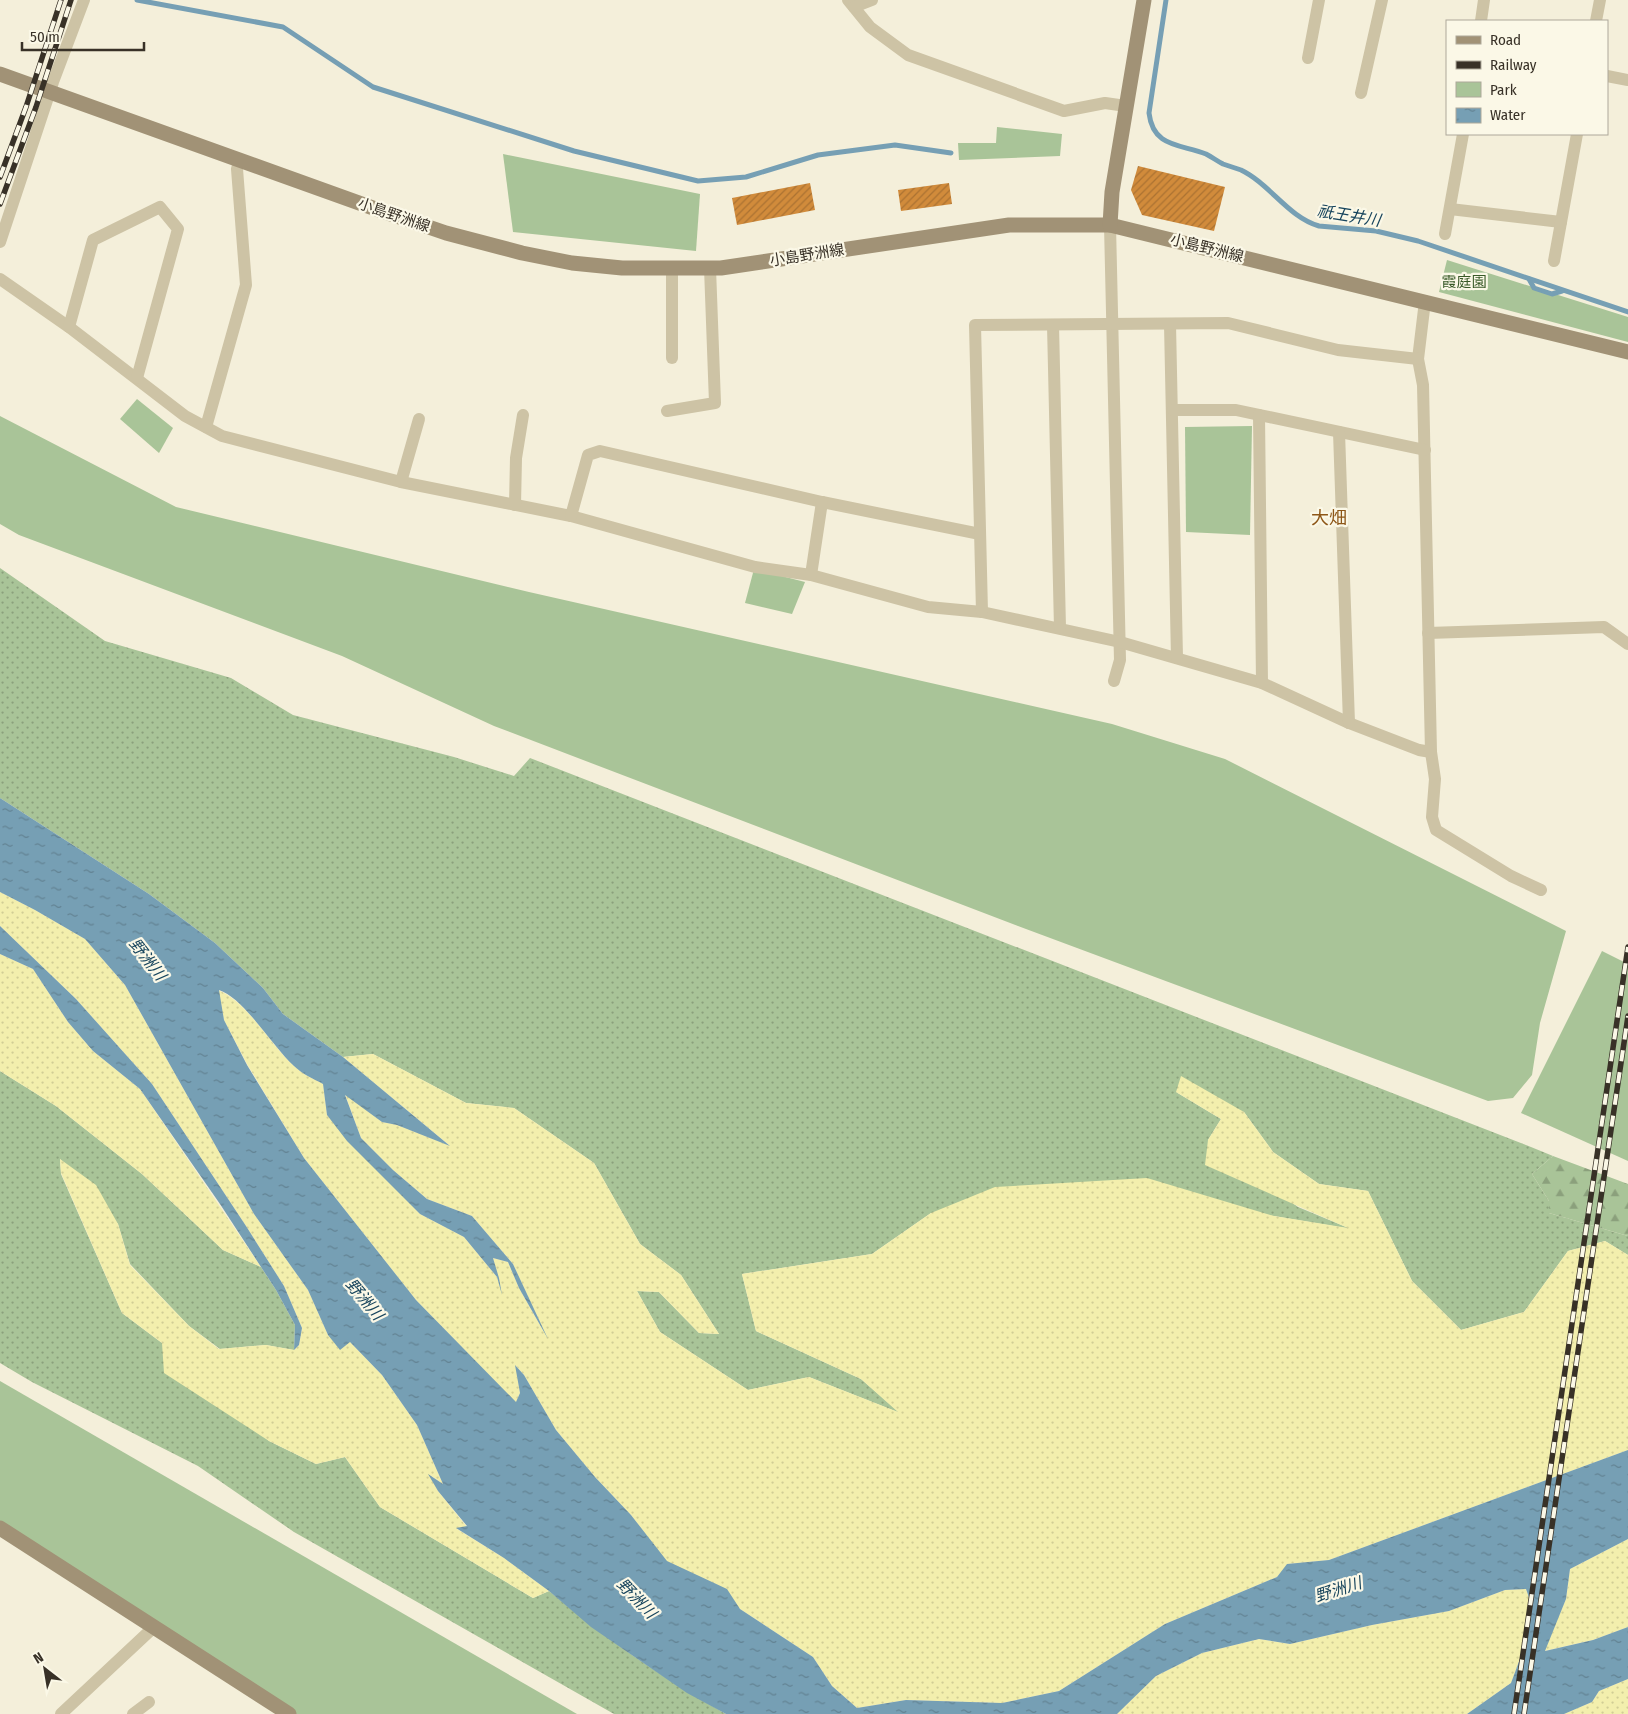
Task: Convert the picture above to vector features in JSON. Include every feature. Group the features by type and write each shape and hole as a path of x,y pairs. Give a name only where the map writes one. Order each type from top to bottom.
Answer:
{"main road":[{"path":"1110,225 1112,192 1144,0"},
{"name":"小島野洲線","path":"0,74 446,233 522,253 572,262 622,268 721,268 1008,225 1110,225 1628,352"},
{"path":"0,1528 289,1714"}],"street":[{"path":"0,242 50,93 84,0"},
{"path":"872,0 851,4 870,27 908,55 1064,111 1105,103 1126,106"},
{"path":"1308,58 1319,0"},
{"path":"1361,92 1382,0"},
{"path":"1481,20 1484,0"},
{"path":"1596,20 1600,0"},
{"path":"1608,76 1628,80"},
{"path":"1445,234 1463,135"},
{"path":"1554,261 1577,135"},
{"path":"206,427 246,285 236,169 240,160"},
{"path":"69,327 92,240 160,207 178,229 137,378"},
{"path":"1450,209 1561,222"},
{"path":"1110,225 1120,642 1120,660 1114,681"},
{"path":"672,268 672,358"},
{"path":"666,411 715,402 710,268"},
{"path":"0,279 69,327 185,416 222,436 401,482 571,516 755,567 811,575 928,607 982,612 1120,642 1262,683 1349,723 1419,750 1431,752"},
{"path":"1425,302 1418,359 1423,385 1425,450 1431,752 1435,779 1432,816 1436,830 1511,876 1541,890"},
{"path":"982,612 975,325 1228,323 1338,350 1418,359"},
{"path":"1170,324 1177,658"},
{"path":"1052,325 1060,628"},
{"path":"1173,410 1236,410 1425,450"},
{"path":"515,505 516,458 523,415"},
{"path":"1259,415 1262,683"},
{"path":"401,482 419,419"},
{"path":"1339,432 1349,723"},
{"path":"571,516 588,455 600,451 822,502 980,534"},
{"path":"811,575 822,502"},
{"path":"1428,633 1604,627 1628,644"},
{"path":"61,1714 154,1627"},
{"path":"133,1714 149,1702"}],"green space":[{"path":"997,127 1062,134 1060,156 959,160 958,143 996,143"},
{"path":"503,154 700,194 696,251 513,232"},
{"name":"霞庭園","path":"1447,260 1628,317 1628,342 1439,292"},
{"path":"137,399 173,428 159,453 120,419"},
{"path":"0,416 176,507 529,592 1112,724 1225,759 1566,931 1540,1023 1532,1075 1513,1098 1488,1101 1026,929 494,726 342,656 19,535 0,524"},
{"path":"1252,426 1250,535 1186,532 1185,427"},
{"path":"0,568 105,641 231,678 293,715 454,757 514,776 530,758 1553,1156 1532,1174 1549,1201 1549,1213 1628,1236 1628,1255 1605,1241 1568,1251 1524,1312 1461,1330 1412,1281 1368,1191 1319,1184 1273,1152 1244,1112 1176,1092 1221,1119 1208,1140 1298,1207 1351,1229 1274,1216 931,1213 872,1254 742,1274 756,1331 861,1379 900,1413 809,1377 748,1390 660,1332 637,1291 659,1292 699,1333 719,1334 681,1275 640,1244 594,1163 514,1108 466,1103 373,1054 343,1057 283,1014 263,988 215,943 149,894 0,798"},
{"path":"754,569 805,582 792,614 745,603"},
{"path":"1602,951 1628,964 1628,1161 1521,1113"},
{"path":"0,1071 56,1106 142,1174 223,1250 261,1267 295,1325 294,1350 266,1345 220,1349 189,1326 130,1264 118,1224 60,1159 61,1174 122,1313 162,1343 269,1441 316,1464 345,1457 380,1507 533,1598 549,1591 634,1657 726,1714 614,1714 294,1532 198,1466 32,1382 0,1363"},
{"path":"1553,1156 1628,1184 1628,1236 1549,1213 1549,1201 1532,1174"},
{"path":"0,1381 577,1714 296,1714 0,1527"}],"sand":[{"path":"0,892 85,939 125,985 254,1214 308,1290 328,1335 350,1342 382,1375 417,1425 443,1484 430,1475 438,1491 467,1527 457,1529 504,1558 549,1591 533,1598 380,1507 345,1457 316,1464 269,1441 164,1373 162,1343 122,1313 61,1173 60,1159 96,1185 118,1224 130,1265 189,1326 219,1349 266,1345 294,1350 299,1345 302,1328 284,1286 152,1084 76,999 0,926"},
{"path":"0,954 33,969 68,1022 93,1051 140,1089 261,1267 223,1250 142,1174 56,1106 0,1071"},
{"path":"218,990 229,996 249,1014 297,1069 323,1084 327,1115 420,1214 464,1237 497,1277 501,1290 493,1258 508,1262 519,1288 544,1332 513,1264 472,1216 427,1199 393,1170 361,1138 345,1094 382,1122 397,1125 449,1145 343,1057 373,1054 466,1103 514,1108 594,1163 640,1244 681,1275 719,1334 699,1333 659,1292 637,1291 660,1332 748,1390 809,1377 898,1412 861,1379 756,1331 742,1274 872,1254 931,1213 995,1187 1147,1178 1274,1216 1348,1228 1205,1165 1208,1140 1221,1119 1176,1092 1181,1076 1244,1112 1273,1152 1319,1184 1368,1191 1412,1281 1461,1330 1524,1312 1568,1251 1605,1241 1628,1255 1628,1450 1329,1560 1288,1564 1277,1577 1165,1624 1059,1691 1002,1703 906,1700 857,1708 832,1686 813,1657 740,1609 726,1589 667,1562 631,1515 595,1477 556,1430 524,1375 516,1366 520,1393 516,1403 416,1300 304,1158 247,1064 224,1020"},
{"path":"1628,1539 1628,1627 1593,1640 1544,1651 1566,1599 1570,1569"},
{"path":"1526,1589 1532,1606 1524,1648 1511,1683 1467,1714 1117,1714 1156,1676 1202,1653 1259,1639 1290,1644 1372,1625 1449,1611 1505,1590"},
{"path":"1628,1679 1628,1714 1564,1714 1592,1702 1599,1691"}],"water":[{"name":"野洲川","path":"0,798 149,894 215,943 263,988 283,1014 343,1057 450,1146 397,1125 382,1122 345,1095 361,1138 393,1170 427,1199 472,1216 513,1264 548,1339 519,1288 508,1262 493,1258 502,1295 497,1277 464,1237 420,1214 347,1141 327,1115 323,1084 304,1074 294,1066 248,1013 229,995 219,990 224,1020 247,1065 304,1158 416,1300 516,1402 520,1393 515,1365 524,1375 556,1430 595,1477 631,1515 667,1561 727,1589 740,1609 813,1657 832,1686 857,1708 906,1700 1002,1703 1059,1691 1165,1624 1277,1577 1287,1564 1329,1560 1628,1450 1628,1539 1570,1569 1566,1599 1545,1651 1593,1640 1628,1627 1628,1679 1599,1691 1592,1702 1564,1714 1467,1714 1511,1683 1524,1648 1532,1606 1526,1589 1505,1590 1449,1611 1372,1625 1290,1644 1259,1639 1202,1653 1156,1676 1117,1714 726,1714 687,1693 591,1627 549,1591 504,1558 456,1528 467,1526 438,1491 428,1474 443,1484 417,1425 382,1375 350,1342 340,1350 328,1335 308,1290 254,1214 125,985 85,939 0,892"},
{"path":"0,926 76,999 152,1084 284,1286 302,1328 299,1345 294,1350 295,1325 276,1290 220,1204 140,1089 93,1051 68,1022 33,969 0,954"}],"building":[{"path":"1138,166 1225,187 1214,231 1142,215 1131,190"},
{"path":"810,183 815,210 737,225 732,198"},
{"path":"949,183 952,204 901,211 898,190"}],"waterway":[{"path":"137,0 283,27 373,87 574,151 698,181 746,177 818,155 895,145 951,153"},
{"name":"祇王井川","path":"1166,0 1149,113 1156,133 1162,139 1206,154 1223,164 1241,170 1261,183 1288,208 1308,222 1319,226 1376,231 1418,241 1628,312"},
{"path":"1529,279 1534,288 1552,294 1562,291"}],"railway":[{"path":"0,177 26,107 61,0"},
{"path":"0,204 36,107 71,0"},
{"path":"1514,1714 1628,947"},
{"path":"1524,1714 1628,1016"}],"district":[{"name":"大畑","path":"1329,518"}]}
